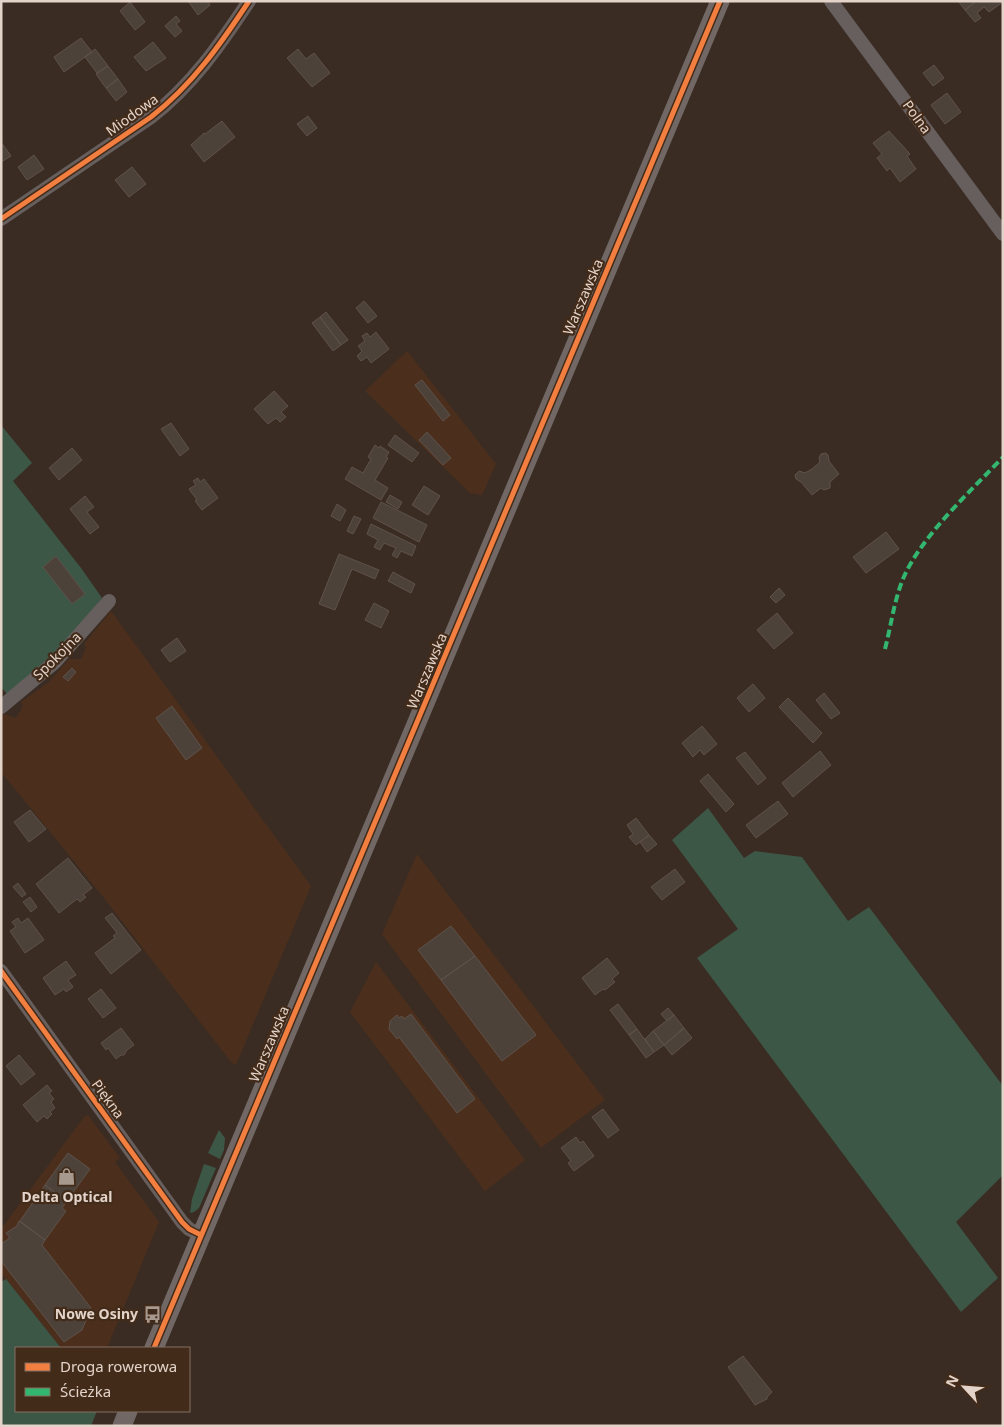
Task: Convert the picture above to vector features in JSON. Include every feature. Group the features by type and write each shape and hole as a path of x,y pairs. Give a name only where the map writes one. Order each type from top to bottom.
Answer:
{"main road":[{"name":"Warszawska","path":"154,1347 720,1"},
{"path":"122,1426 128,1412"}],"street":[{"name":"Miodowa","path":"1,219 150,117 170,101 190,82 208,60 249,1"},
{"name":"Polna","path":"831,1 1003,234"},
{"name":"Spokojna","path":"1,707 55,662 109,601"},
{"name":"Piękna","path":"1,970 182,1222 189,1229 201,1235"}],"shaded area":[{"path":"407,351 496,464 482,495 470,493 365,391"},
{"path":"111,611 311,886 236,1065 231,1062 100,893 1,772 1,716 5,714 16,718 23,706 21,702 49,682 69,659 81,659 86,648 84,644"},
{"path":"417,854 605,1100 541,1148 382,934"},
{"path":"376,962 525,1160 485,1191 350,1012"},
{"path":"88,1115 120,1158 115,1162 159,1222 107,1347 60,1347 1,1273 1,1229 84,1117"}],"green space":[{"path":"1,425 32,463 13,481 102,598 62,648 7,694 1,687"},
{"path":"708,808 744,858 755,851 802,857 848,921 869,907 1003,1086 1003,1175 956,1222 998,1278 961,1312 697,958 738,929 672,840"},
{"path":"219,1130 225,1138 224,1150 220,1159 208,1153"},
{"path":"204,1164 216,1168 199,1208 190,1213 192,1199"},
{"path":"6,1279 60,1347 15,1347 15,1412 97,1412 91,1426 1,1426 1,1282"}],"building":[{"path":"188,1 208,1 210,5 198,15"},
{"path":"958,1 976,1 965,10"},
{"path":"976,1 1003,2 989,12 984,7 977,13 981,18 975,22 965,10"},
{"path":"130,2 145,22 135,30 120,11"},
{"path":"176,16 180,21 176,24 182,31 175,37 165,26"},
{"path":"81,38 92,52 64,72 54,57"},
{"path":"153,42 166,58 146,71 134,57"},
{"path":"95,49 108,66 97,73 85,57"},
{"path":"298,49 306,59 314,53 330,73 312,87 287,58"},
{"path":"934,65 944,78 933,86 923,73"},
{"path":"108,66 118,79 106,88 96,74"},
{"path":"118,79 127,92 116,101 106,88"},
{"path":"947,93 961,112 945,124 931,105"},
{"path":"308,116 317,128 307,136 297,124"},
{"path":"222,121 235,137 204,162 191,145 204,133"},
{"path":"889,131 910,154 907,156 916,169 900,182 890,168 887,171 877,158 882,154 873,143"},
{"path":"1,142 11,156 1,162"},
{"path":"34,155 44,169 27,180 18,167"},
{"path":"132,167 146,184 129,197 115,180"},
{"path":"364,301 377,316 368,323 356,308"},
{"path":"326,312 348,340 341,345 320,317"},
{"path":"320,317 341,345 333,351 312,323"},
{"path":"376,332 389,349 371,363 367,357 361,361 357,356 362,351 358,346 365,341 362,336 367,333 370,337"},
{"path":"422,380 450,415 443,421 415,385"},
{"path":"274,391 288,406 281,412 286,417 280,422 276,418 268,424 254,409"},
{"path":"171,423 189,449 180,456 161,429"},
{"path":"427,432 451,458 443,465 419,440"},
{"path":"395,435 419,453 412,462 388,445"},
{"path":"375,445 389,452 386,457 388,458 375,480 388,488 381,500 345,479 352,467 363,473 371,459 368,457"},
{"path":"72,448 82,460 59,480 49,468"},
{"path":"826,453 829,461 839,474 830,482 830,488 824,490 821,488 812,495 796,479 795,475 799,471 805,473 812,469 820,462 821,454"},
{"path":"198,478 200,482 204,479 218,498 202,510 189,489 196,485 193,481"},
{"path":"424,486 440,496 428,515 412,505"},
{"path":"390,495 402,502 398,509 386,502"},
{"path":"85,496 94,507 87,512 99,527 90,534 70,509"},
{"path":"381,502 427,525 419,542 373,518"},
{"path":"337,504 346,510 340,521 331,516"},
{"path":"354,516 361,519 353,534 347,531"},
{"path":"371,524 416,546 412,556 401,551 397,558 392,555 396,548 384,543 380,550 374,547 378,540 367,534"},
{"path":"886,532 899,549 866,573 853,557"},
{"path":"339,554 379,570 375,579 352,569 335,610 319,604"},
{"path":"56,556 85,594 72,604 43,567"},
{"path":"393,572 415,584 411,593 388,581"},
{"path":"779,588 785,595 776,603 770,597"},
{"path":"374,603 389,611 381,628 365,620"},
{"path":"777,613 793,633 774,649 757,630"},
{"path":"177,638 186,651 170,662 161,650"},
{"path":"72,668 76,672 68,681 63,677"},
{"path":"753,684 765,698 749,712 737,698"},
{"path":"824,693 840,713 831,719 816,700"},
{"path":"788,698 822,733 813,743 779,707"},
{"path":"172,706 202,748 186,760 156,718"},
{"path":"702,726 717,744 704,755 700,750 693,757 682,743"},
{"path":"820,751 831,765 793,797 782,783"},
{"path":"745,752 766,778 758,785 736,758"},
{"path":"708,774 734,804 726,812 700,781"},
{"path":"778,801 788,814 756,838 746,825"},
{"path":"30,810 46,829 29,842 14,822"},
{"path":"636,818 649,835 636,845 629,837 633,834 627,825"},
{"path":"649,835 657,844 647,852 640,842"},
{"path":"68,858 92,888 83,895 86,897 80,902 77,899 59,913 36,884"},
{"path":"675,869 685,882 662,900 651,887"},
{"path":"18,883 26,894 22,897 13,887"},
{"path":"30,897 37,907 31,912 23,902"},
{"path":"112,913 141,950 111,974 95,953 115,938 113,936 117,933 105,918"},
{"path":"18,918 21,923 28,918 44,940 25,953 10,931 16,927 12,922"},
{"path":"451,926 475,956 441,980 418,950"},
{"path":"475,956 536,1035 502,1061 441,980"},
{"path":"607,958 619,973 612,979 615,982 595,995 582,978"},
{"path":"66,961 76,975 68,980 73,987 66,992 64,989 55,995 43,978"},
{"path":"101,989 116,1008 103,1018 88,999"},
{"path":"618,1004 637,1029 629,1035 610,1010"},
{"path":"668,1008 674,1015 667,1021 661,1014"},
{"path":"411,1014 475,1099 457,1113 399,1037 397,1039 389,1029 390,1021 397,1015 399,1018 402,1016 404,1019"},
{"path":"674,1015 684,1028 664,1045 653,1031"},
{"path":"121,1028 134,1045 124,1055 116,1059 108,1048 106,1050 101,1043"},
{"path":"684,1028 692,1038 672,1055 664,1045"},
{"path":"637,1029 654,1052 646,1058 629,1035"},
{"path":"653,1031 664,1045 654,1052 645,1039"},
{"path":"19,1055 35,1074 21,1085 6,1066"},
{"path":"47,1085 52,1091 49,1093 54,1099 51,1102 55,1108 50,1112 52,1114 47,1119 44,1116 37,1122 23,1105"},
{"path":"603,1109 619,1130 608,1138 592,1117"},
{"path":"576,1137 580,1143 583,1141 594,1156 574,1171 568,1163 571,1161 561,1148"},
{"name":"Delta Optical","path":"68,1153 90,1169 67,1201 45,1185"},
{"path":"45,1185 67,1201 62,1208 66,1211 45,1240 20,1221"},
{"path":"19,1221 45,1240 42,1245 91,1308 82,1330 64,1342 1,1261 1,1244 10,1238 6,1233 17,1226"},
{"path":"743,1356 772,1392 767,1399 755,1405 728,1367"}],"marked path":[{"path":"885,649 897,596 911,563 934,530 1003,457"}],"cycle path":[{"path":"1,219 166,105 204,64 249,1"},
{"path":"154,1347 720,1"},
{"path":"1,971 182,1222 189,1229 201,1235"}],"place":[{"name":"Delta Optical","path":"67,1177"},
{"name":"Nowe Osiny","path":"152,1314"}]}
